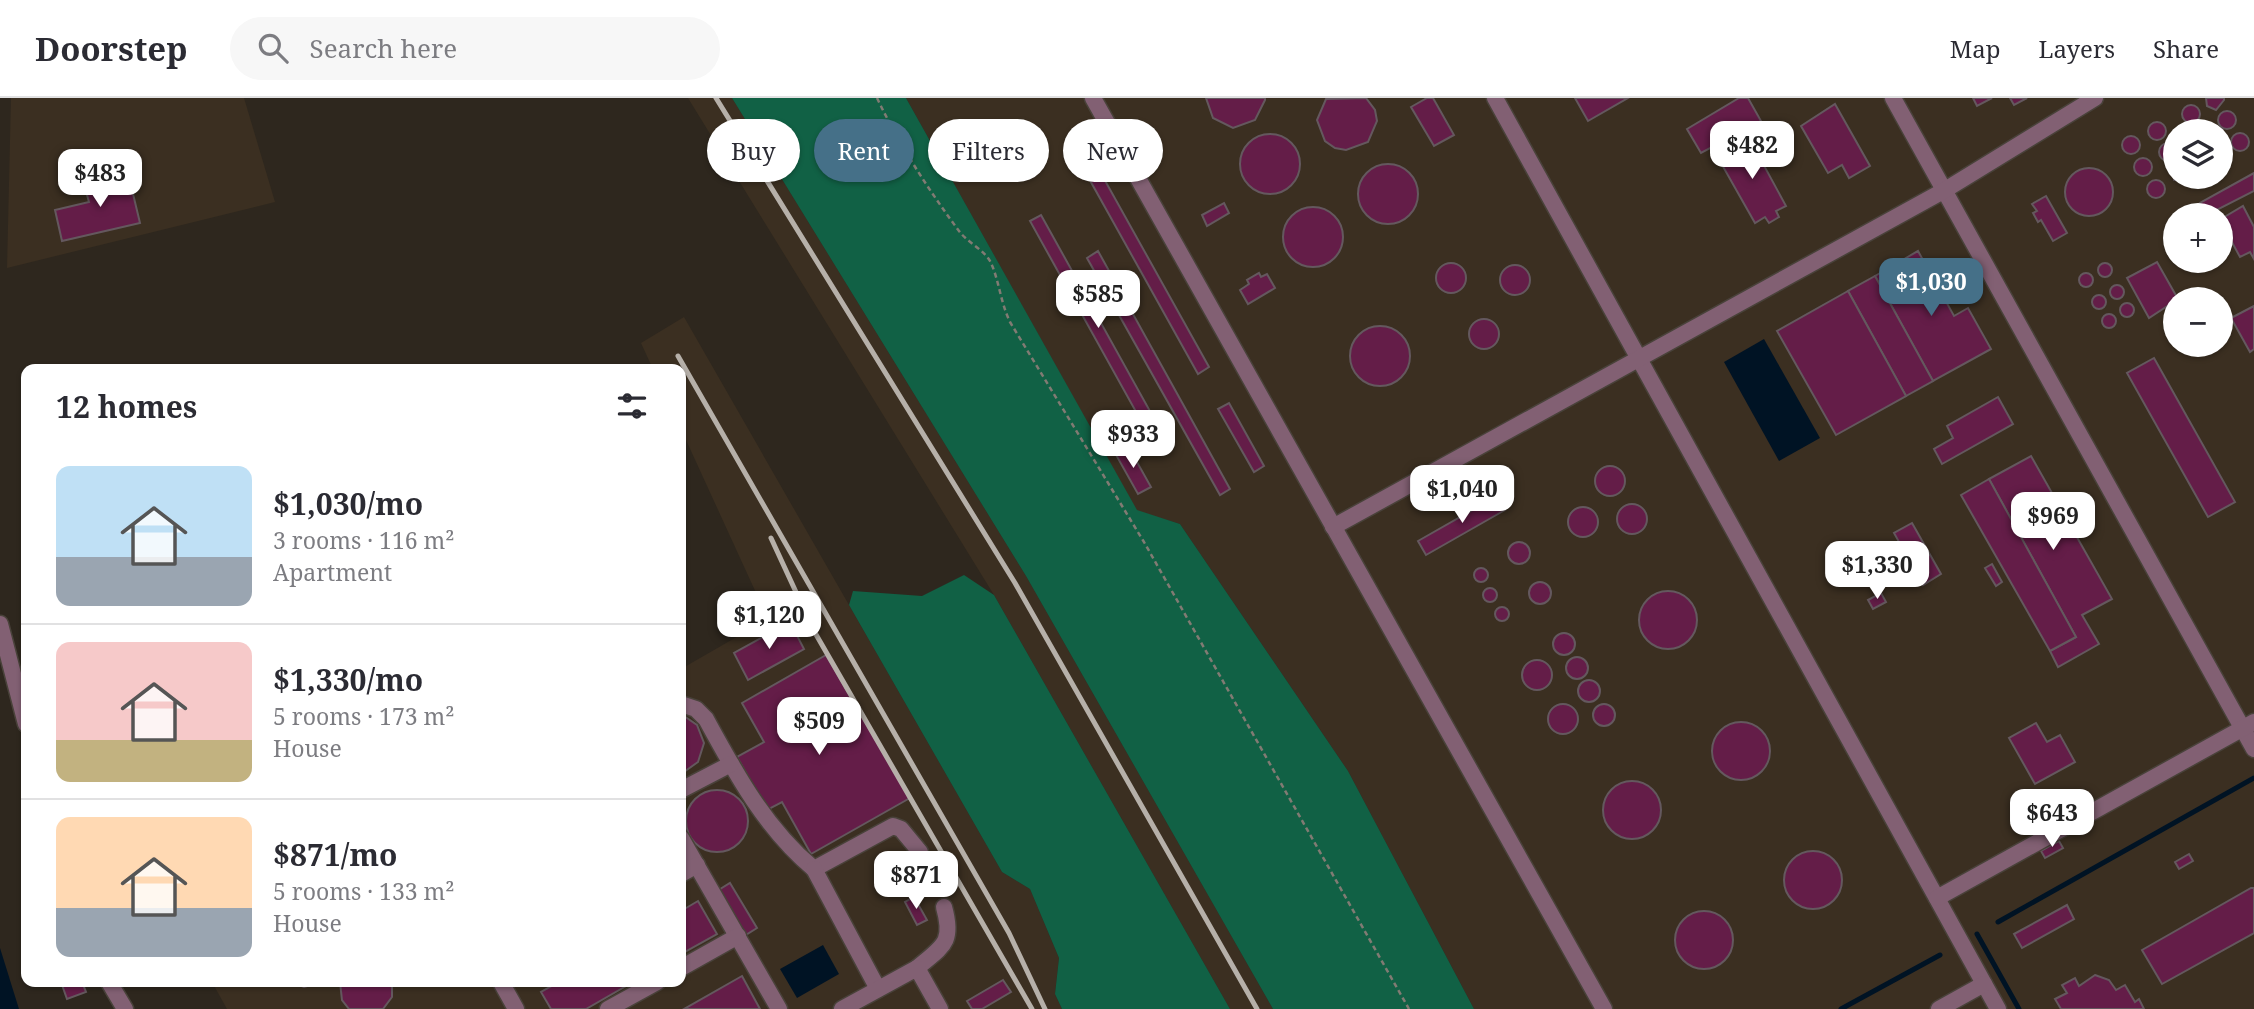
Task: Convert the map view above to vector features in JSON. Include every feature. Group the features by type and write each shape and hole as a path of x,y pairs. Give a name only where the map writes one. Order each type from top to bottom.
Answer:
{"street":[{"path":"1094,98 1604,1009"},
{"path":"1494,98 1998,1009"},
{"path":"1893,98 2248,725 2254,749"},
{"path":"1334,527 1945,190 2095,98"},
{"path":"0,624 21,705"},
{"path":"686,706 695,709 706,719 758,809 794,852 814,869 878,989"},
{"path":"1937,898 2248,725"},
{"path":"686,787 731,764"},
{"path":"814,869 893,826 901,829 920,852"},
{"path":"686,846 779,1009"},
{"path":"686,871 697,865"},
{"path":"842,1009 917,968 946,940 949,925 944,907"},
{"path":"686,965 738,936"},
{"path":"917,968 940,1009"},
{"path":"1939,1009 1984,984"},
{"path":"112,987 125,1009"},
{"path":"504,987 516,1009"},
{"path":"608,1009 648,987"}],"path":[{"path":"877,98 896,139 934,198 969,243 990,263 1001,304 1010,322 1144,542 1409,1009"}],"shaded area":[{"path":"11,98 244,98 275,202 7,268"},
{"path":"688,98 732,98 745,119 707,119 707,129"},
{"path":"906,98 2254,98 2254,1009 1474,1009 1348,771 1180,524 1137,511 953,182 1049,182 1049,119 928,119 928,137"},
{"path":"740,182 784,182 1026,576 1273,1009 1230,1009 994,595"},
{"path":"684,317 1002,872 1030,889 1059,958 1055,994 1062,1009 227,1009 215,987 686,987 686,666 768,619 686,440 686,364 651,364 641,343"}],"green space":[{"path":"732,98 906,98 928,137 928,182 953,182 1137,510 1180,524 1348,771 1474,1009 1273,1009 1026,576 784,182 800,182 800,119 745,119"},
{"path":"964,575 994,595 1230,1009 1062,1009 1055,994 1059,958 1030,889 1002,872 849,605 853,591 922,596"}],"water":[{"path":"1764,339 1820,438 1779,461 1724,362"},
{"path":"823,945 839,974 797,998 780,969"},
{"path":"0,948 19,1009 0,1009"}],"building":[{"path":"1206,98 1265,100 1255,120 1233,128 1213,118"},
{"path":"1366,98 1375,110 1377,121 1368,142 1346,150 1335,148 1325,141 1317,120 1326,99"},
{"path":"1427,98 1433,98 1454,135 1434,146 1411,107"},
{"path":"1575,98 1628,98 1588,121"},
{"path":"1739,98 1748,98 1761,121 1701,153 1687,129"},
{"path":"1973,98 1992,98 1977,106"},
{"path":"2010,98 2027,98 2014,105"},
{"path":"2206,98 2224,100 2216,110 2207,106"},
{"path":"1835,104 1870,166 1849,178 1842,165 1828,173 1801,126"},
{"path":"2187,105 2195,105 2200,110 2199,119 2182,118 2182,110"},
{"path":"2223,111 2231,111 2236,116 2233,128 2233,119 2218,119"},
{"path":"2153,122 2161,122 2163,139 2153,140 2148,135 2148,127"},
{"path":"2244,133 2249,138 2247,149 2233,149 2233,135"},
{"path":"1270,134 1291,143 1300,164 1291,185 1270,194 1249,185 1240,164 1249,143"},
{"path":"2127,136 2135,136 2140,145 2138,152 2127,154 2122,149 2122,141"},
{"path":"1749,138 1786,206 1776,211 1779,217 1769,223 1765,217 1755,223 1717,156"},
{"path":"2163,145 2163,159 2159,152"},
{"path":"2139,158 2147,158 2152,167 2150,174 2139,176 2134,171 2134,163"},
{"path":"1388,164 1405,169 1413,177 1418,194 1413,211 1405,219 1388,224 1371,219 1363,211 1358,194 1363,177 1371,169"},
{"path":"2089,168 2106,175 2113,192 2106,209 2089,216 2072,209 2065,192 2072,175"},
{"path":"128,173 140,223 62,241 55,210 89,202 84,184"},
{"path":"2254,173 2254,191 2230,203 2200,203 2225,189 2233,189 2233,185"},
{"path":"2152,180 2160,180 2165,193 2160,198 2152,198 2147,193 2147,185"},
{"path":"1091,182 1106,182 1209,367 1198,374"},
{"path":"2046,196 2067,233 2053,241 2041,220 2038,222 2033,213 2037,211 2032,204"},
{"path":"1224,203 1229,213 1207,226 1202,215"},
{"path":"2243,206 2254,227 2254,259 2250,252 2240,257 2233,244 2233,212"},
{"path":"1313,207 1334,216 1343,237 1334,258 1313,267 1292,258 1283,237 1292,216"},
{"path":"1041,215 1166,440 1155,446 1030,221"},
{"path":"1098,251 1230,489 1220,495 1087,258"},
{"path":"1918,251 1954,316 1968,308 1991,349 1933,381 1875,276"},
{"path":"2157,262 2171,287 2163,287 2163,309 2149,318 2127,278"},
{"path":"1451,263 1462,267 1466,278 1462,289 1451,293 1440,289 1436,278 1440,267"},
{"path":"2102,263 2108,263 2112,270 2108,277 2102,277 2098,273 2098,267"},
{"path":"1515,265 1526,269 1530,280 1526,291 1515,295 1504,291 1500,280 1504,269"},
{"path":"1259,273 1261,277 1267,274 1275,288 1248,304 1240,290 1249,284 1247,280"},
{"path":"2083,273 2089,273 2093,280 2089,287 2083,287 2079,283 2079,277"},
{"path":"1875,276 1933,381 1906,396 1848,291"},
{"path":"2114,285 2120,285 2124,292 2120,299 2114,299 2110,295 2110,289"},
{"path":"1848,291 1906,396 1836,435 1777,331"},
{"path":"2096,295 2102,295 2106,302 2102,309 2096,309 2092,305 2092,299"},
{"path":"2124,303 2130,303 2134,310 2130,317 2124,317 2120,313 2120,307"},
{"path":"2254,306 2254,349 2250,352 2233,322 2233,317"},
{"path":"2106,314 2112,314 2116,321 2112,328 2106,328 2102,324 2102,318"},
{"path":"1484,319 1495,323 1499,334 1495,345 1484,349 1473,345 1469,334 1473,323"},
{"path":"1380,326 1401,335 1410,356 1401,377 1380,386 1359,377 1350,356 1359,335"},
{"path":"2154,358 2235,502 2208,517 2127,373"},
{"path":"1998,397 2013,424 1942,464 1934,449 1953,438 1947,426"},
{"path":"1229,403 1264,466 1254,472 1218,409"},
{"path":"1128,446 1151,487 1138,494 1115,453"},
{"path":"2031,456 2112,599 2082,615 2099,644 2058,667 2050,651 2076,637 1989,479"},
{"path":"1610,466 1621,470 1625,481 1621,492 1610,496 1599,492 1595,481 1599,470"},
{"path":"1989,479 2076,637 2050,651 1961,495"},
{"path":"1497,496 1505,510 1426,555 1418,541"},
{"path":"1632,504 1643,508 1647,519 1643,530 1632,534 1621,530 1617,519 1621,508"},
{"path":"1583,507 1594,511 1598,522 1594,533 1583,537 1572,533 1568,522 1572,511"},
{"path":"1912,523 1941,574 1923,585 1894,533"},
{"path":"1519,542 1527,545 1530,553 1527,561 1519,564 1511,561 1508,553 1511,545"},
{"path":"1992,564 2002,582 1996,586 1985,568"},
{"path":"1478,568 1484,568 1488,575 1484,582 1478,582 1474,578 1474,572"},
{"path":"1540,582 1548,585 1551,593 1548,601 1540,604 1532,601 1529,593 1532,585"},
{"path":"1487,588 1493,588 1497,595 1493,602 1487,602 1483,598 1483,592"},
{"path":"1668,591 1689,599 1697,620 1689,641 1668,649 1647,641 1639,620 1647,599"},
{"path":"1881,593 1886,602 1873,609 1868,600"},
{"path":"1499,607 1505,607 1509,614 1505,621 1499,621 1495,617 1495,611"},
{"path":"790,622 804,649 748,680 734,653"},
{"path":"1564,633 1572,636 1575,644 1572,652 1564,655 1556,652 1553,644 1556,636"},
{"path":"826,655 910,798 811,854 782,802 767,810 737,757 764,742 742,703"},
{"path":"1577,657 1585,660 1588,668 1585,676 1577,679 1569,676 1566,668 1569,660"},
{"path":"1537,660 1548,664 1552,675 1548,686 1537,690 1526,686 1522,675 1526,664"},
{"path":"1589,680 1597,683 1600,691 1597,699 1589,702 1581,699 1578,691 1581,683"},
{"path":"1563,704 1574,708 1578,719 1574,730 1563,734 1552,730 1548,719 1552,708"},
{"path":"1604,704 1612,707 1615,715 1612,723 1604,726 1596,723 1593,715 1596,707"},
{"path":"686,717 697,725 704,743 698,762 686,770"},
{"path":"1741,722 1752,724 1765,735 1770,751 1768,762 1757,775 1741,780 1730,778 1717,767 1712,751 1714,740 1725,727"},
{"path":"2036,723 2047,742 2060,735 2075,762 2035,784 2009,738"},
{"path":"1632,781 1653,789 1661,810 1653,831 1632,839 1611,831 1603,810 1611,789"},
{"path":"717,790 739,799 748,821 739,843 717,852 695,843 686,821 695,799"},
{"path":"2059,841 2063,848 2045,858 2041,851"},
{"path":"1813,851 1824,853 1837,864 1842,880 1840,891 1829,904 1813,909 1802,907 1789,896 1784,880 1786,869 1797,856"},
{"path":"2189,854 2193,861 2179,869 2175,862"},
{"path":"730,883 757,928 744,936 717,891"},
{"path":"2254,888 2254,933 2162,984 2142,950"},
{"path":"914,897 927,920 917,925 905,902"},
{"path":"698,901 717,934 686,951 686,908"},
{"path":"2067,905 2074,919 2022,948 2014,934"},
{"path":"1704,911 1715,913 1728,924 1733,940 1731,951 1720,964 1704,969 1693,967 1680,956 1675,940 1677,929 1688,916"},
{"path":"2095,975 2109,980 2116,990 2125,985 2135,1002 2139,999 2144,1009 2061,1009 2055,999 2067,993 2062,985 2075,978 2079,986"},
{"path":"742,976 760,1009 684,1009"},
{"path":"1003,980 1011,992 982,1009 972,1009 967,1001"},
{"path":"63,987 84,987 86,992 67,999"},
{"path":"341,987 392,987 392,997 383,1009 349,1009 342,1000"},
{"path":"550,987 624,987 586,1009 551,1009 541,992"}],"waterway":[{"path":"1998,922 2254,778"},
{"path":"1977,934 2019,1009"},
{"path":"1841,1009 1940,955"}],"railway":[{"path":"716,98 1015,583 1257,1009"},
{"path":"678,356 683,364"},
{"path":"686,370 1009,933 1045,1009"},
{"path":"771,538 814,631 1032,1009"}]}
